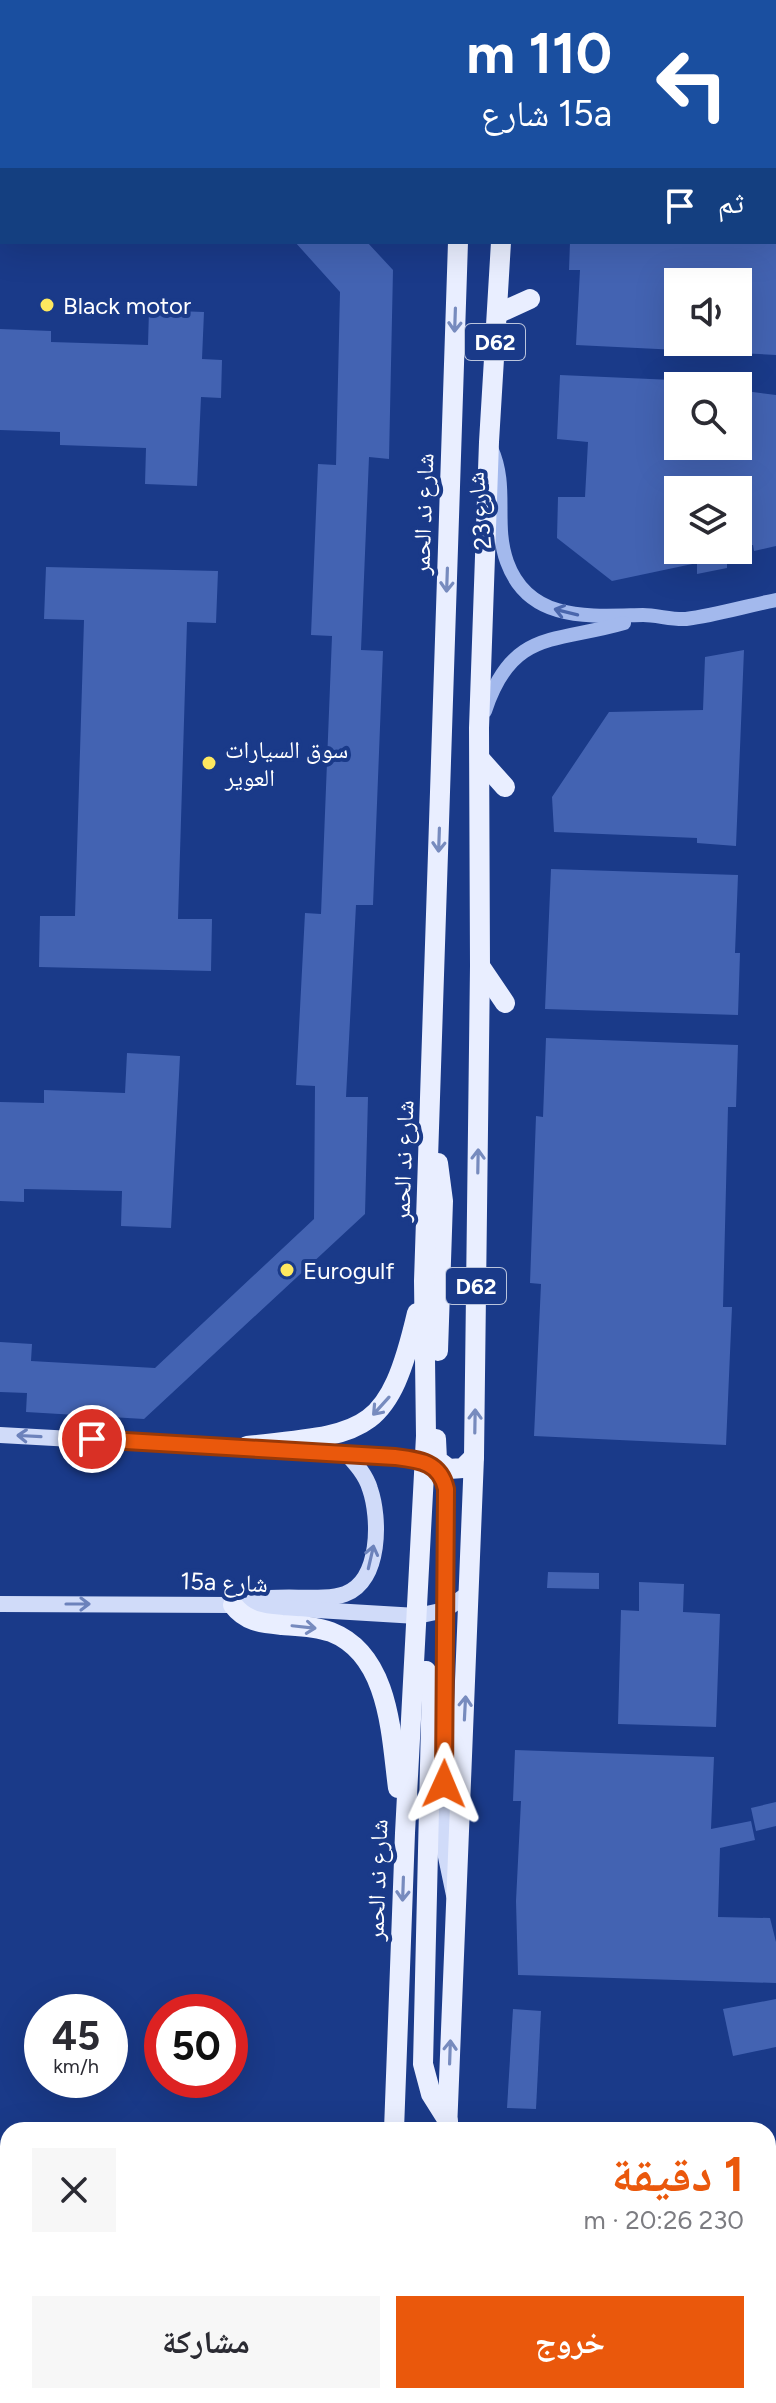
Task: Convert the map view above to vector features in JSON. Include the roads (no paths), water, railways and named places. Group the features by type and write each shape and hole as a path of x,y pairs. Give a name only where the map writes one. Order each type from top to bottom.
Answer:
{"main road":[{"name":"شارع ند الحمر","path":"394,2122 405,1833 425,1461 424,1281 457,244"},
{"name":"D62","path":"447,2122 474,1457 480,966 479,728 489,442 501,244"},
{"path":"497,314 530,299"},
{"path":"480,759 505,787"},
{"path":"480,966 505,1003"},
{"path":"430,1136 437,1158 443,1201 435,1452 442,1465 456,1470 474,1457"},
{"path":"247,1446 338,1435 359,1426 377,1412 402,1374 424,1281"},
{"path":"0,1435 346,1453 425,1461 444,1478 444,1847 450,1886 456,1900"},
{"path":"346,1453 366,1480 374,1508 374,1544 363,1580 352,1591 337,1596 279,1596 233,1605 239,1614 258,1622 332,1632 357,1649 383,1694 405,1833"},
{"name":"15a شارع","path":"0,1604 233,1605 417,1616 445,1610 469,1593"},
{"path":"414,1672 426,1671 432,1681 423,2064 431,2094 445,2122"}],"street":[{"name":"شارع 23","path":"489,442 501,474 502,546 517,581 538,601 564,614 684,619 776,600"},
{"name":"شارع 23","path":"479,728 498,678 525,648 545,638 606,628 643,615"}],"place":[{"name":"Black motor","path":"47,305"},
{"name":"سوق السيارات العوير","path":"209,763"},
{"name":"Eurogulf","path":"287,1270"}]}
